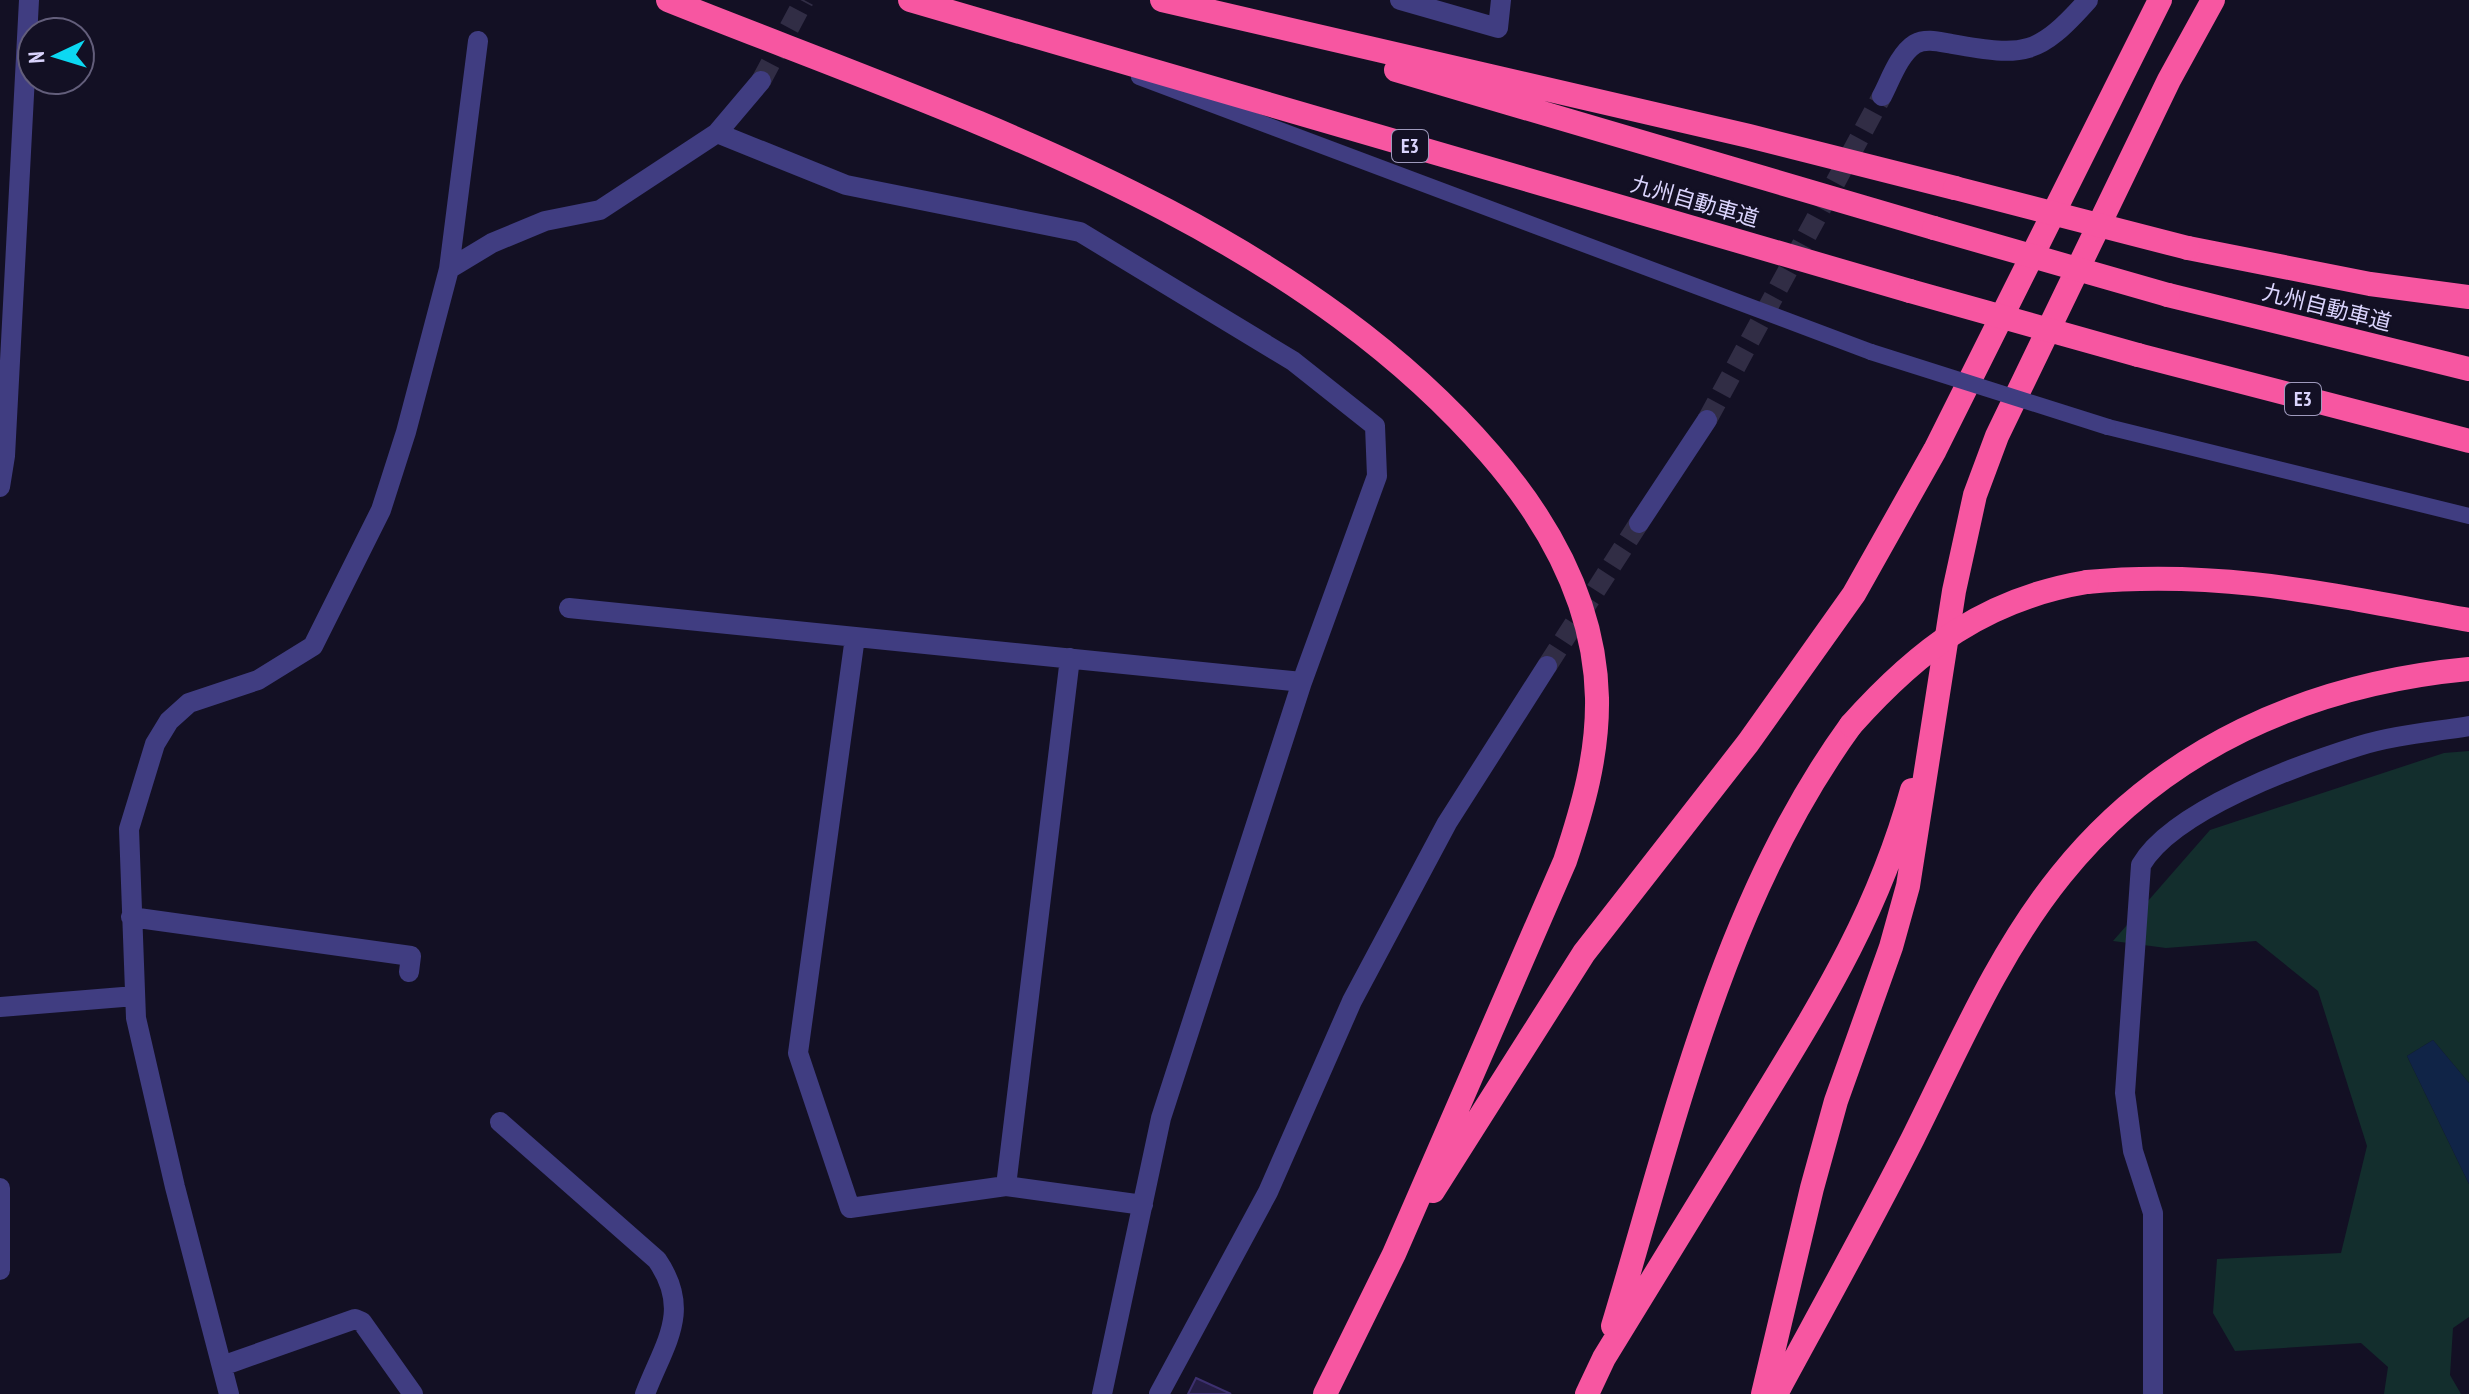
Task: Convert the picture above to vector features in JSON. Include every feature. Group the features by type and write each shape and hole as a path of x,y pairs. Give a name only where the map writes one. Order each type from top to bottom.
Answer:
{"highway":[{"path":"668,0 1040,151 1138,197 1302,288 1387,353 1465,425 1534,510 1559,552 1577,596 1591,646 1597,696 1595,749 1584,803 1565,861 1394,1254 1325,1394"},
{"name":"九州自動車道","path":"910,0 1910,291 2138,355 2469,441"},
{"path":"1161,0 1749,136 2188,248 2370,284 2469,297"},
{"name":"九州自動車道","path":"1161,0 2168,295 2469,369"},
{"path":"1394,1254 1584,953 1810,661 1854,594 1935,450 2160,0"},
{"path":"1763,1394 1828,1130 1908,886 1932,714 1975,495 1997,436 2169,80 2213,0"},
{"path":"1604,1358 1728,960 1758,885 1819,769 1851,725 1921,655 1964,625 2006,602 2045,589 2087,582 2178,576 2226,579 2469,620"},
{"path":"1776,1394 1988,990 2050,890 2101,828 2149,786 2207,746 2262,720 2373,685 2469,669"},
{"path":"1587,1394 1604,1358 1819,1010 1855,945 1907,809 1932,714"}],"street":[{"path":"0,487 29,0"},
{"path":"1400,0 1498,28 1501,0"},
{"path":"1882,96 1905,54 1916,43 1931,41 2005,52 2032,50 2063,27 2088,0"},
{"path":"229,1394 175,1187 136,1018 129,829 155,744 169,721 189,703 258,680 313,646 381,510 406,432 449,269 478,41"},
{"path":"449,269 492,243 545,221 600,210 717,133 761,81"},
{"path":"717,133 846,185 1080,232 1293,361 1375,426 1377,476 1302,682 1161,1118 1102,1394"},
{"path":"1639,523 1707,420"},
{"path":"569,608 1302,682"},
{"path":"855,637 798,1053 850,1208 1006,1186 1143,1205"},
{"path":"1006,1186 1070,658"},
{"path":"1159,1394 1268,1192 1352,1001 1447,823 1547,666"},
{"path":"2153,1394 2153,1213 2133,1151 2125,1093 2141,865 2151,849 2173,829 2235,795 2362,745 2469,726"},
{"path":"131,917 411,956 409,972"},
{"path":"0,1007 18,1003 135,996"},
{"path":"500,1122 657,1260 671,1280 676,1313 645,1394"},
{"path":"0,1188 0,1270"},
{"path":"222,1366 355,1319 362,1322 413,1394"}],"lane":[{"path":"1025,35 1871,352 2108,427 2469,516"}],"green space":[{"path":"2469,751 2469,1083 2433,1040 2407,1056 2469,1184 2469,1317 2453,1328 2450,1375 2461,1394 2384,1394 2388,1367 2361,1343 2235,1351 2213,1313 2217,1259 2341,1253 2367,1146 2318,991 2256,941 2166,948 2113,941 2210,830 2444,753"}],"water":[{"path":"2433,1040 2469,1083 2469,1184 2407,1056"}],"building":[{"path":"1196,1378 1231,1394 1188,1394"}],"tunnel":[{"path":"761,81 804,0"},
{"path":"1707,420 1882,96"},
{"path":"1547,666 1639,523"}]}
